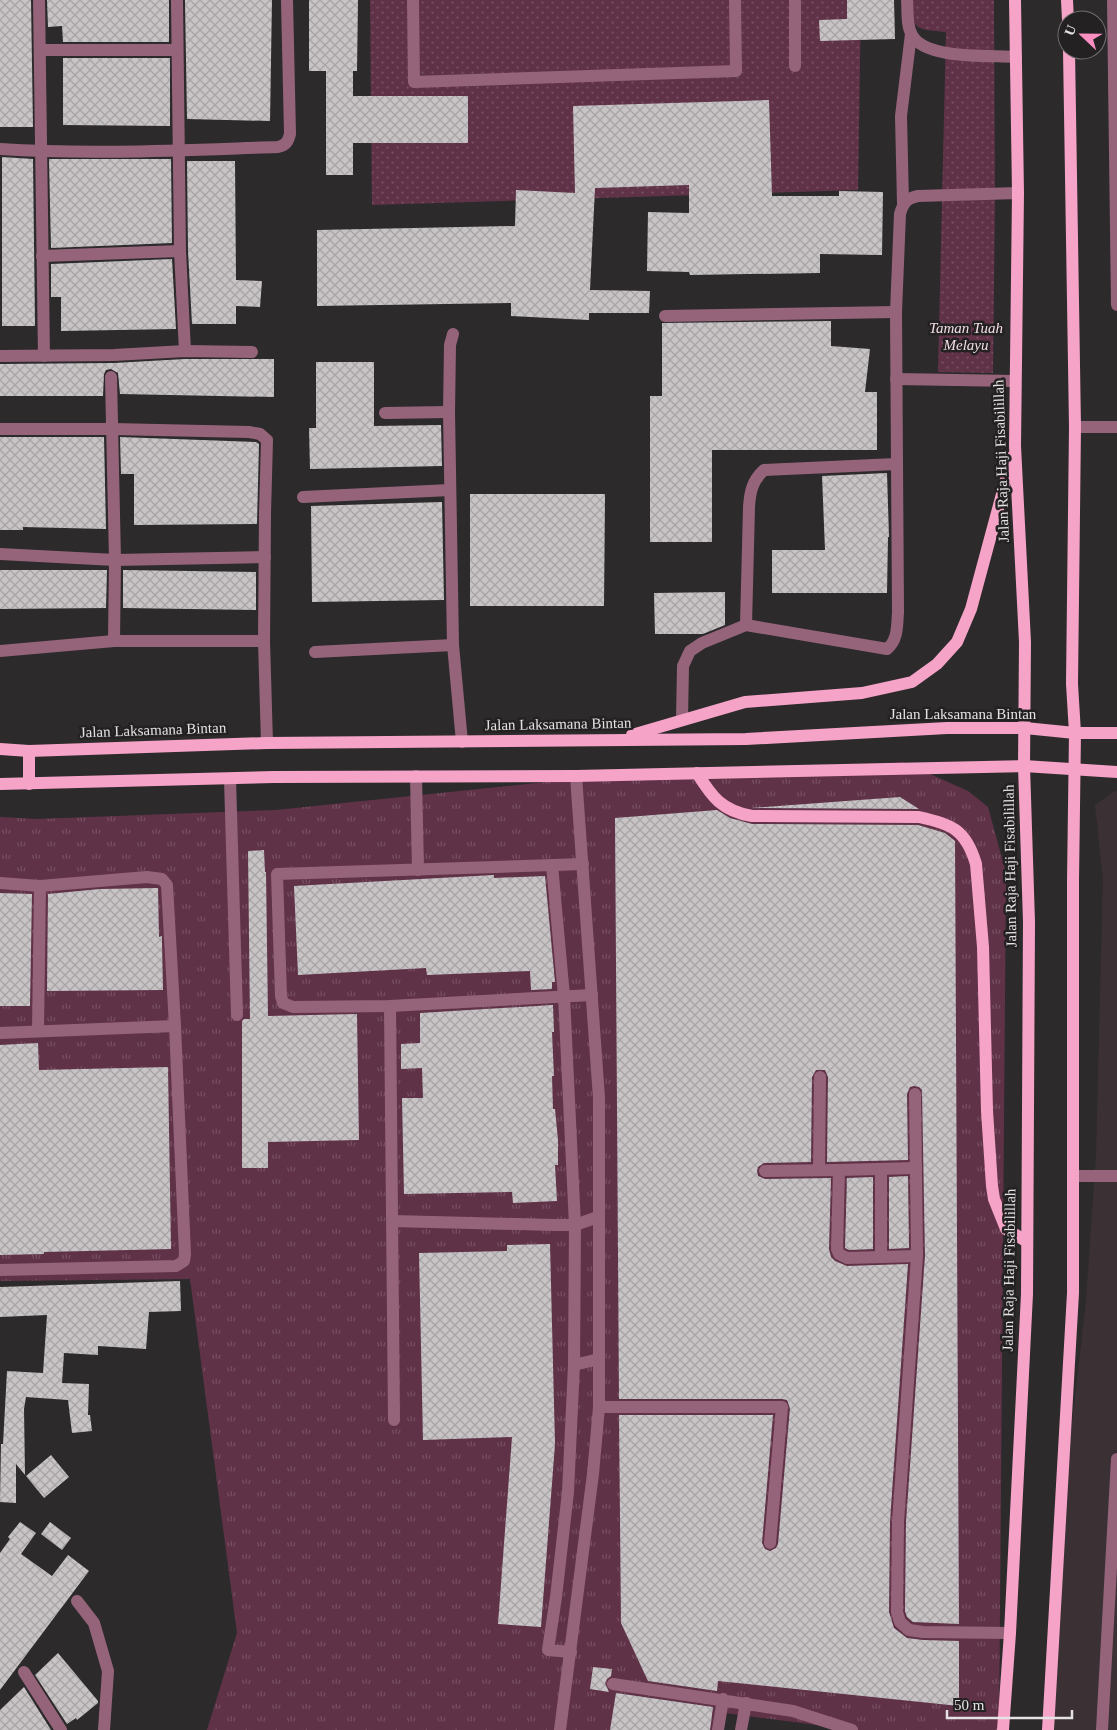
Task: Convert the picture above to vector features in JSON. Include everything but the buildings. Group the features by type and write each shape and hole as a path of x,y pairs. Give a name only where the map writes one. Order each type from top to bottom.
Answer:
{"main road":[{"name":"Jalan Raja Haji Fisabilillah","path":"1003,1730 1010,1633 1027,1294 1029,922 1024,766 1025,642 1015,446 1018,194 1015,0"},
{"path":"1048,1730 1073,1293 1075,732 1072,684 1075,427 1069,60"},
{"path":"618,739 745,702 862,693 912,682 937,664 957,642 971,609 1015,446"},
{"name":"Jalan Laksamana Bintan","path":"0,749 29,751 267,743 746,739 947,728 1024,728 1117,733"},
{"path":"29,751 29,784"},
{"path":"0,784 416,776 576,776 1024,766 1117,772"},
{"path":"697,773 711,796 738,814 752,816 919,817 942,822 956,829 965,840 972,851 976,864 983,947 986,1111 993,1192 998,1212 1006,1229 1026,1241"}],"street":[{"path":"39,0 44,356"},
{"path":"177,0 180,252 185,351"},
{"path":"0,149 41,152 179,151 278,147 285,145 290,134 287,0"},
{"path":"413,0 414,82 736,71 735,0"},
{"path":"795,0 795,66"},
{"path":"682,720 683,666 690,651 702,643 746,625 887,649 893,644 896,637 898,612 896,312 902,203 901,116 911,34 907,0"},
{"path":"1113,0 1117,305"},
{"path":"911,34 917,42 932,50 954,54 1016,56"},
{"path":"40,50 177,50"},
{"path":"902,203 911,197 918,196 1018,194"},
{"path":"42,256 180,252"},
{"path":"665,316 896,312"},
{"path":"453,334 450,345 449,412 453,645 462,742"},
{"path":"0,356 114,355 185,351 252,352"},
{"path":"111,377 115,560 114,641"},
{"path":"896,379 1015,381"},
{"path":"385,413 449,412"},
{"path":"1075,427 1117,427"},
{"path":"0,429 249,432 260,434 267,440 264,513 264,641 267,743"},
{"path":"746,625 750,490 756,477 764,470 896,464"},
{"path":"303,497 450,490"},
{"path":"0,554 115,560 265,557"},
{"path":"0,651 114,641 264,641"},
{"path":"315,652 453,645"},
{"path":"416,776 418,870"},
{"path":"560,1730 571,1652 599,1407 599,1098 576,776"},
{"path":"230,779 237,1015"},
{"path":"583,864 277,874 281,996 283,1003 293,1007 390,1006 592,995"},
{"path":"552,865 564,996 575,1225 574,1365 568,1492 548,1650 571,1652"},
{"path":"0,883 40,886 146,877 157,877 164,881 168,891 176,1026 185,1248 184,1261 170,1266 0,1270"},
{"path":"38,1031 40,886"},
{"path":"390,1006 394,1420"},
{"path":"0,1033 176,1026"},
{"path":"819,1170 820,1077"},
{"path":"915,1094 918,1256 898,1522 897,1612 900,1622 909,1630 923,1632 1010,1633"},
{"path":"766,1171 916,1168"},
{"path":"881,1169 881,1257"},
{"path":"839,1170 837,1248 839,1254 847,1258 918,1256"},
{"path":"1074,1176 1117,1176"},
{"path":"392,1221 575,1225 598,1217"},
{"path":"574,1365 599,1359"},
{"path":"599,1407 782,1408 770,1543"},
{"path":"1102,1730 1117,1458"},
{"path":"77,1602 94,1624 108,1671 104,1730"},
{"path":"24,1672 61,1730"},
{"path":"613,1684 793,1711 852,1730"},
{"path":"718,1730 722,1700"},
{"path":"741,1730 746,1704"}],"shaded area":[{"path":"1117,791 1117,1730 1045,1730 1061,1519 1086,1301 1096,1155 1103,879 1095,805"}],"green space":[{"path":"370,0 861,0 858,190 372,205"},
{"name":"Taman Tuah Melayu","path":"911,0 994,0 995,197 993,373 938,372 946,32 918,27 913,18"},
{"path":"903,762 968,791 988,807 1006,873 999,1730 853,1730 718,1712 714,1730 207,1730 237,1633 190,1279 0,1281 0,817 37,819 276,810 576,779"}]}
